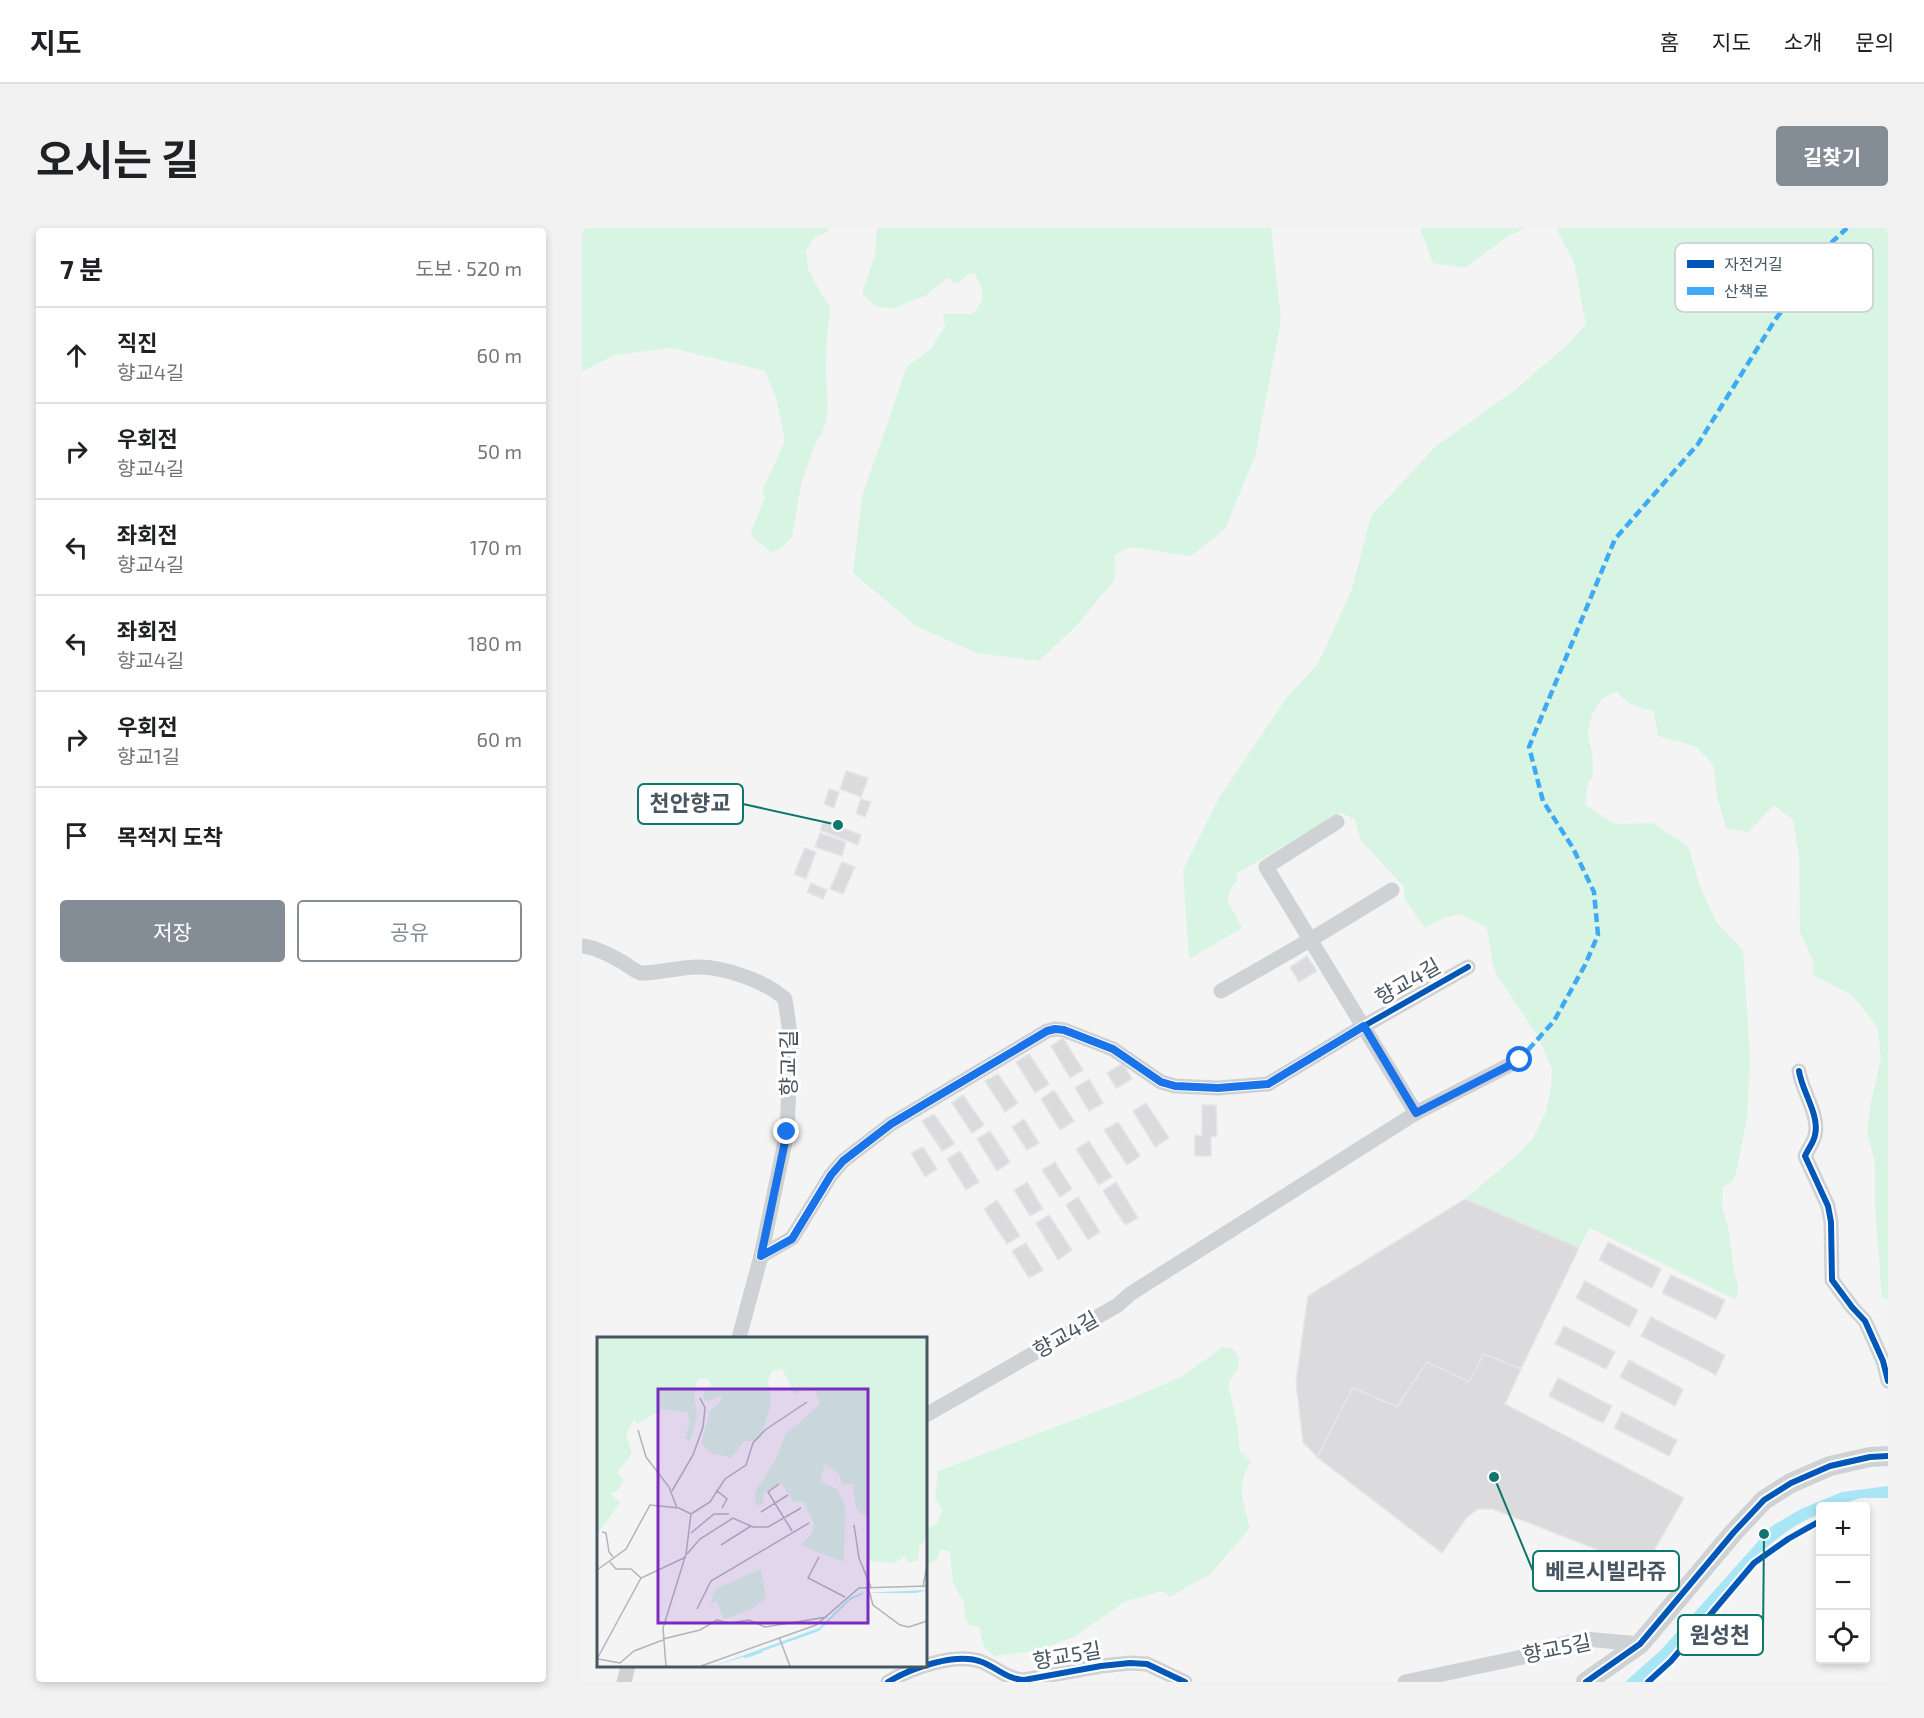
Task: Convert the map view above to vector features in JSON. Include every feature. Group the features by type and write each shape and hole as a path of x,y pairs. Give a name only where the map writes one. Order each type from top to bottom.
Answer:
{"street":[{"name":"향교4길","path":"1337,822 1266,867 1416,1113"},
{"path":"1221,991 1392,890"},
{"name":"향교1길","path":"582,946 606,953 641,973 689,967 714,968 764,984 785,999 791,1040 787,1132 761,1256 739,1337"},
{"name":"향교4길","path":"761,1256 792,1239 831,1175 843,1161 891,1124 1047,1031 1064,1030 1113,1049 1154,1078 1175,1086 1218,1088 1268,1084 1468,967"},
{"name":"향교4길","path":"927,1414 1118,1305 1130,1294 1416,1113 1520,1060"},
{"path":"1799,1071 1801,1083 1816,1118 1816,1134 1805,1156 1828,1206 1831,1222 1832,1280 1865,1321 1880,1354 1888,1381"},
{"path":"1586,1682 1640,1644 1734,1532 1764,1500 1791,1483 1830,1466 1870,1457 1888,1456"},
{"name":"향교5길","path":"1405,1682 1527,1656 1553,1646 1585,1639 1640,1644"},
{"name":"향교5길","path":"927,1666 952,1660 974,1660 985,1663 1013,1679 1024,1680 1101,1666 1147,1664 1185,1682"},
{"path":"624,1682 628,1667"},
{"name":"향교5길","path":"888,1682 902,1673 925,1667"}],"green space":[{"path":"582,228 829,228 828,232 814,237 806,251 808,269 831,308 826,353 827,415 801,484 792,537 779,550 771,552 750,534 765,497 762,491 785,441 776,397 765,371 672,348 614,355 582,372"},
{"path":"877,228 1271,228 1281,320 1255,456 1225,529 1191,556 1130,547 1115,555 1115,579 1076,626 1039,661 977,653 916,626 853,573 862,497 907,366 930,350 945,327 943,314 973,314 983,295 975,274 969,273 959,283 954,283 947,278 925,296 896,308 877,307 862,294 875,255"},
{"path":"1420,228 1526,228 1510,235 1464,268 1433,263"},
{"path":"1556,228 1888,228 1888,1300 1882,1298 1875,1206 1875,1162 1867,1134 1871,1102 1881,1059 1878,1028 1852,995 1813,975 1813,961 1800,932 1799,856 1793,820 1774,805 1748,832 1726,828 1718,800 1713,764 1695,746 1658,736 1654,711 1634,705 1617,692 1610,694 1600,702 1591,720 1588,738 1592,752 1593,777 1588,782 1585,805 1615,824 1652,823 1688,846 1700,886 1716,922 1743,950 1750,1057 1747,1118 1736,1173 1732,1182 1723,1187 1722,1207 1728,1226 1738,1287 1736,1300 1590,1228 1579,1248 1465,1199 1516,1156 1533,1138 1546,1112 1552,1068 1537,1035 1497,975 1486,927 1460,914 1443,918 1425,928 1404,898 1404,887 1360,838 1355,819 1341,813 1236,874 1237,881 1227,900 1242,928 1189,959 1183,870 1219,798 1287,697 1318,664 1352,589 1371,516 1435,447 1515,390 1568,344 1586,324 1574,262"},
{"path":"1223,1347 1231,1348 1239,1357 1238,1368 1228,1384 1237,1423 1240,1452 1251,1461 1242,1487 1243,1502 1250,1528 1211,1573 1170,1597 1162,1591 1124,1602 1074,1637 1036,1651 994,1656 984,1647 979,1626 970,1626 965,1616 964,1603 953,1583 950,1552 940,1549 937,1559 927,1564 927,1529 937,1523 943,1510 935,1499 938,1471 1127,1400 1183,1376"}],"water":[{"path":"1888,1486 1888,1498 1818,1502 1842,1492"},
{"path":"1816,1503 1816,1515 1795,1526 1761,1552 1721,1596 1681,1648 1646,1682 1625,1682 1661,1650 1772,1526"}],"building":[{"path":"846,771 868,778 861,797 840,789"},
{"path":"829,789 839,792 834,808 824,804"},
{"path":"861,799 871,802 865,817 856,813"},
{"path":"824,821 861,835 858,845 820,830"},
{"path":"820,833 846,842 842,856 815,847"},
{"path":"805,848 816,852 806,879 794,874"},
{"path":"842,862 855,867 843,894 830,889"},
{"path":"811,883 827,890 823,899 807,892"},
{"path":"1307,956 1317,971 1299,982 1290,967"},
{"path":"1063,1038 1083,1070 1070,1078 1051,1046"},
{"path":"1029,1054 1049,1084 1035,1093 1016,1062"},
{"path":"1123,1063 1132,1079 1116,1088 1107,1073"},
{"path":"998,1074 1018,1103 1005,1112 985,1081"},
{"path":"1089,1079 1103,1103 1089,1111 1075,1088"},
{"path":"1054,1090 1074,1121 1060,1130 1041,1099"},
{"path":"963,1095 984,1125 972,1133 952,1103"},
{"path":"1146,1103 1169,1138 1155,1147 1133,1111"},
{"path":"1202,1105 1216,1105 1217,1136 1211,1137 1211,1156 1195,1156 1195,1135 1202,1136"},
{"path":"934,1114 955,1144 942,1151 922,1121"},
{"path":"1024,1119 1039,1143 1027,1150 1012,1127"},
{"path":"1118,1122 1140,1156 1127,1165 1104,1130"},
{"path":"990,1131 1010,1162 997,1171 977,1139"},
{"path":"1089,1141 1112,1177 1099,1185 1076,1149"},
{"path":"923,1147 937,1169 925,1177 911,1153"},
{"path":"960,1151 979,1182 966,1190 947,1159"},
{"path":"1055,1162 1072,1189 1060,1197 1042,1170"},
{"path":"1027,1182 1043,1209 1030,1216 1014,1190"},
{"path":"1116,1182 1138,1218 1125,1225 1103,1191"},
{"path":"1078,1197 1100,1232 1088,1240 1066,1205"},
{"path":"1465,1199 1579,1248 1521,1369 1484,1354 1469,1382 1427,1362 1397,1407 1353,1388 1317,1457 1303,1442 1296,1382 1308,1296"},
{"path":"997,1200 1020,1236 1007,1244 984,1209"},
{"path":"1049,1215 1072,1250 1058,1260 1036,1223"},
{"path":"1608,1242 1661,1269 1652,1288 1599,1260"},
{"path":"1026,1243 1043,1270 1029,1278 1012,1251"},
{"path":"1671,1275 1725,1300 1716,1319 1662,1293"},
{"path":"1585,1281 1638,1310 1629,1327 1576,1298"},
{"path":"1651,1317 1725,1355 1716,1375 1641,1336"},
{"path":"1564,1326 1615,1352 1606,1369 1555,1344"},
{"path":"1484,1354 1521,1369 1505,1404 1684,1498 1645,1566 1637,1565 1493,1509 1478,1509 1467,1517 1442,1553 1317,1457 1353,1388 1397,1407 1427,1362 1469,1382"},
{"path":"1629,1360 1683,1389 1675,1406 1620,1377"},
{"path":"1558,1378 1612,1406 1603,1423 1549,1396"},
{"path":"1622,1412 1677,1440 1669,1456 1614,1428"}],"marked path":[{"path":"1831,243 1847,228"},
{"path":"1519,1060 1554,1021 1585,965 1598,935 1594,892 1573,848 1543,801 1529,747 1615,539 1698,444 1781,312"}],"cycle path":[{"path":"761,1256 792,1238 831,1175 843,1161 891,1124 1047,1031 1064,1030 1113,1049 1161,1082 1175,1086 1218,1088 1268,1084 1468,967"},
{"path":"1799,1071 1815,1120 1814,1138 1805,1156 1828,1206 1831,1222 1832,1280 1865,1321 1883,1361 1888,1381"},
{"path":"1586,1682 1640,1644 1734,1532 1764,1500 1791,1483 1830,1466 1870,1457 1888,1456"},
{"path":"1648,1682 1671,1661 1754,1563 1788,1539 1816,1523"},
{"path":"927,1665 947,1660 971,1659 1024,1680 1101,1666 1147,1664 1185,1682"},
{"path":"888,1682 921,1667"}],"place":[{"name":"천안향교","path":"838,825"},
{"name":"베르시빌라쥬","path":"1494,1477"},
{"name":"원성천","path":"1764,1534"}],"route":[{"path":"787,1132 761,1256 792,1239 831,1175 843,1161 891,1124 1047,1031 1064,1030 1113,1049 1161,1082 1175,1086 1218,1088 1268,1084 1364,1026 1416,1113 1520,1060"}]}
